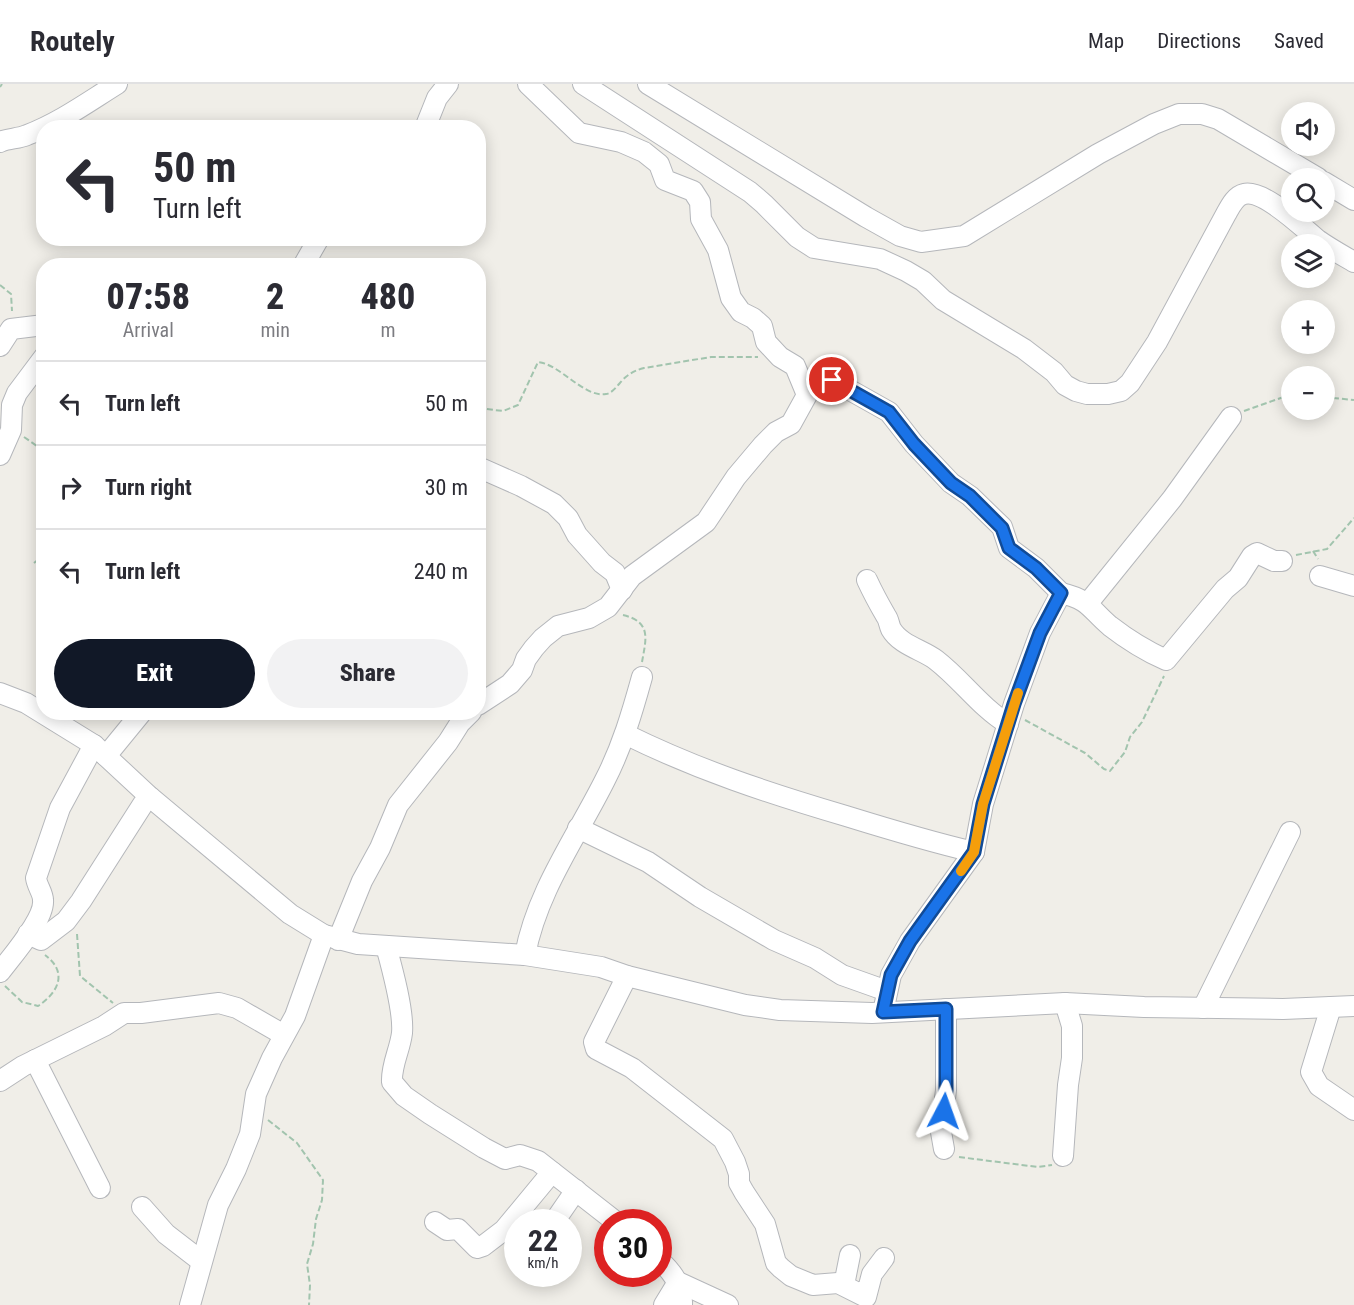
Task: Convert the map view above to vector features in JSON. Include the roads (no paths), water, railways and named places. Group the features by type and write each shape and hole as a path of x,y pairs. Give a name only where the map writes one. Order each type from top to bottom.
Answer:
{"street":[{"path":"57,120 117,84"},
{"path":"428,120 437,98 448,84"},
{"path":"486,700 510,684 522,670 534,648 558,626 590,618 608,607 632,576 660,558 706,522 736,477 763,445 776,432 791,424 807,396 803,381 795,366 780,357 766,342 762,326 741,312 731,298 725,282 723,263 701,219 700,202 693,191 665,180 659,164 644,152 621,142 579,133 528,84"},
{"path":"583,84 750,192 796,237 813,248 880,259 906,271 923,281 943,300 1024,349 1054,372 1065,385 1087,394 1108,394 1121,391 1130,382 1157,342 1226,214 1236,199 1244,194 1254,195 1287,213 1319,241 1354,262"},
{"path":"648,84 866,217 900,236 921,242 964,236 1098,154 1154,124 1179,114 1202,114 1218,119 1301,168"},
{"path":"0,142 36,131"},
{"path":"1335,189 1354,200"},
{"path":"6,337 36,328"},
{"path":"0,455 10,430 12,405 17,393 36,368"},
{"path":"803,381 832,380 889,412 914,444 951,483 970,496 1002,528 1009,548 1036,568 1061,593 1088,603 1109,625 1140,648 1166,660 1215,601 1238,578 1252,556 1257,553 1274,561 1282,561"},
{"path":"1088,603 1172,499 1231,417"},
{"path":"486,471 521,486 554,504 568,518 577,535 602,563 615,573 622,590"},
{"path":"1320,576 1354,586"},
{"path":"867,580 891,629 915,648 934,658 957,678 985,708 1010,719"},
{"path":"883,1012 891,975 910,941 974,852 983,804 1010,719 1040,633 1061,593"},
{"path":"525,955 529,935 544,896 604,782 626,734 642,677"},
{"path":"0,693 36,709"},
{"path":"52,720 100,751 150,797 290,914 331,937 386,946 525,955 601,967 627,976 745,1005 780,1010 883,1012 1065,1003 1283,1009 1354,1006"},
{"path":"0,972 43,910 44,897 38,888 36,878 60,808 100,751 133,720"},
{"path":"190,1305 218,1205 250,1134 256,1094 331,937 353,900 398,805 463,720"},
{"path":"626,734 666,754 737,783 914,838 974,852"},
{"path":"25,937 40,940 66,921 90,888 143,804 150,797"},
{"path":"578,828 648,862 774,940 815,958 842,975 887,991"},
{"path":"1203,1008 1290,832"},
{"path":"386,946 397,991 402,1030 399,1051 391,1072 392,1083 404,1096 483,1148 505,1159 520,1155 538,1161 600,1209"},
{"path":"627,976 594,1042 596,1049 632,1068 723,1139 735,1162 739,1183 765,1224 776,1263 780,1268 791,1276 813,1285 837,1283 867,1297 872,1274 884,1258"},
{"path":"0,1082 35,1060 104,1026 124,1013 219,1003 237,1008 284,1035"},
{"path":"1063,1156 1072,1058 1072,1026 1065,1003"},
{"path":"1331,1007 1311,1072 1319,1086 1354,1110"},
{"path":"944,1149 941,1132 946,1090 946,1009"},
{"path":"35,1060 100,1188"},
{"path":"528,1209 552,1172"},
{"path":"563,1209 576,1190"},
{"path":"142,1207 160,1229 201,1261"},
{"path":"435,1222 447,1230 458,1229 477,1248 504,1238"},
{"path":"844,1285 850,1255"},
{"path":"672,1275 678,1282 728,1305"},
{"path":"664,1305 678,1282"},
{"path":"678,1282 682,1305"}]}
